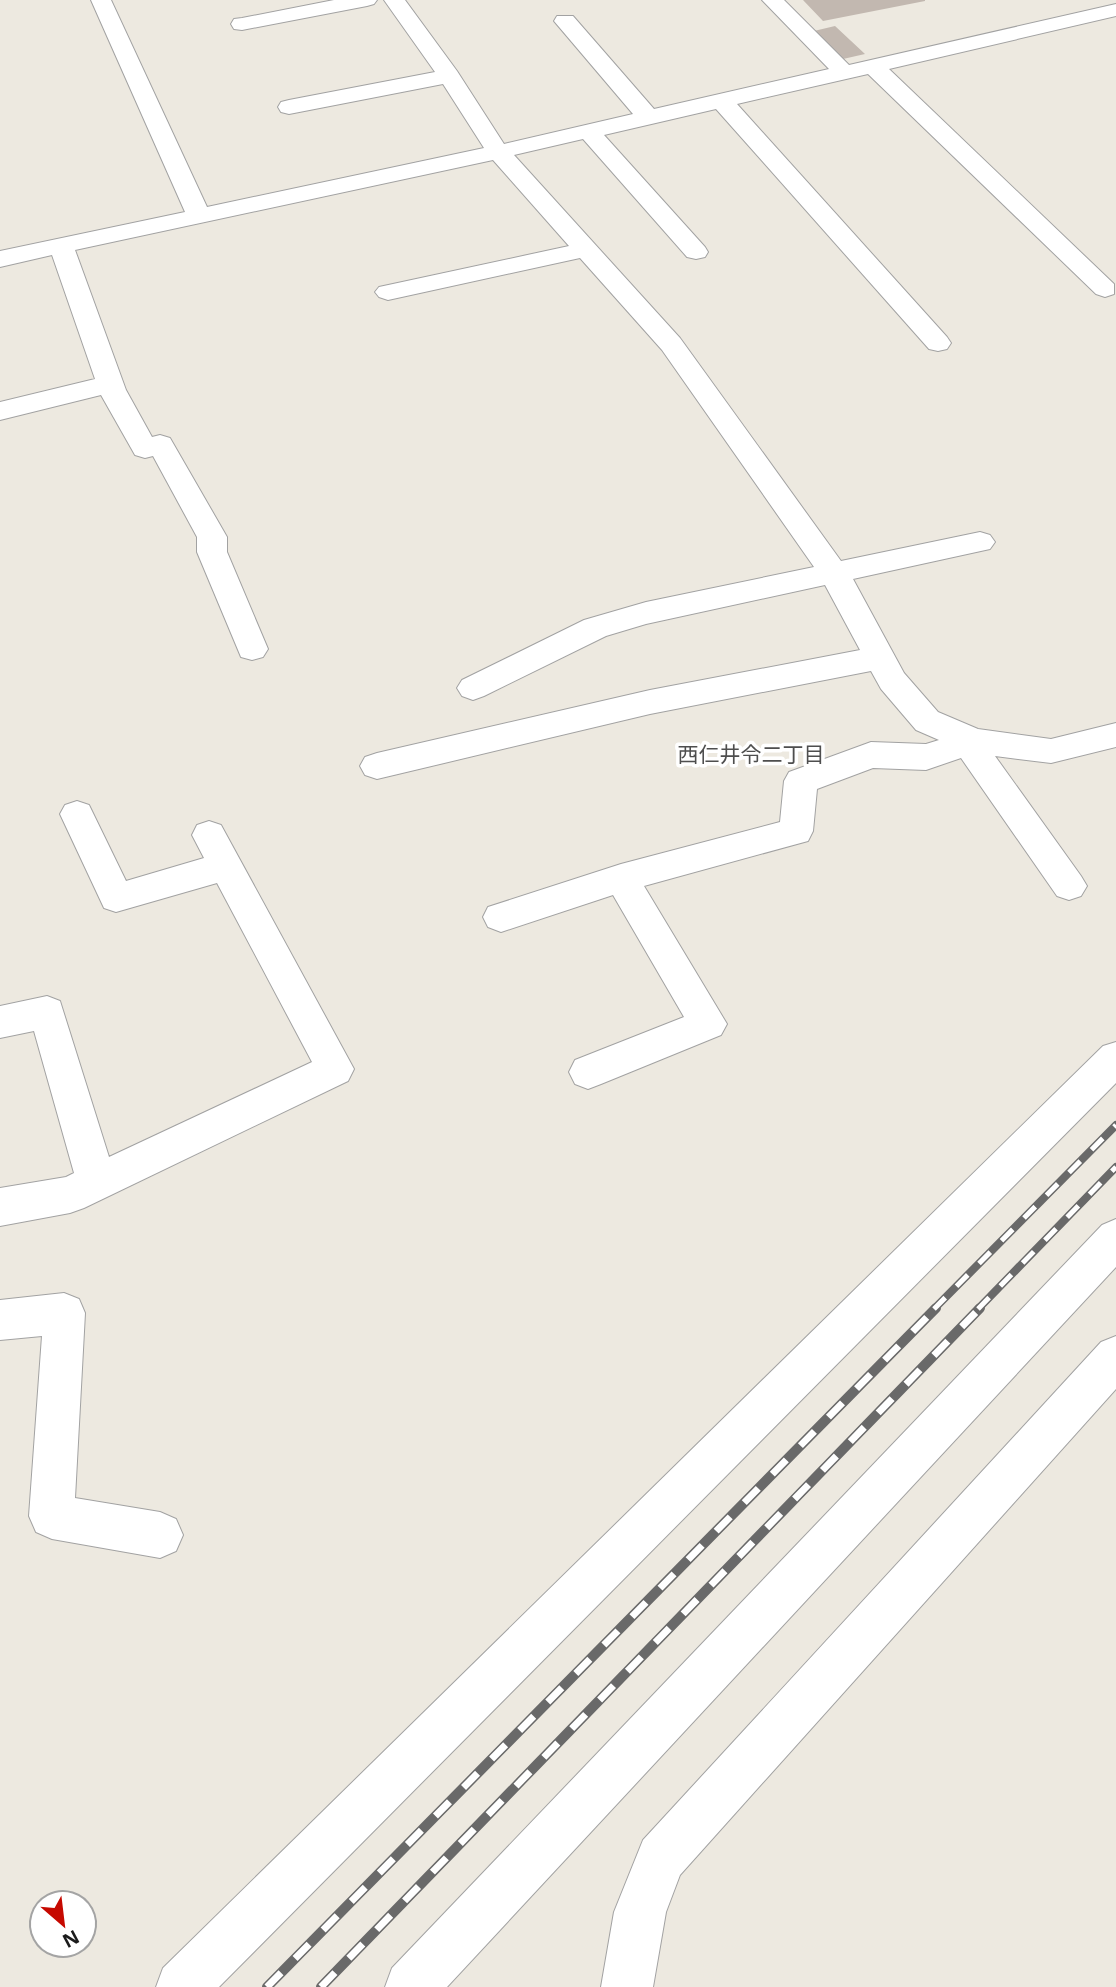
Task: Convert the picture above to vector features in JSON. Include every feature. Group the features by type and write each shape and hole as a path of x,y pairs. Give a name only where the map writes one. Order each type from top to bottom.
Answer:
{"street":[{"path":"101,0 199,216"},
{"path":"242,24 367,0"},
{"path":"394,0 449,76 498,152 671,344 834,573 892,681 927,721 974,741 1051,751 1116,736"},
{"path":"772,0 843,71"},
{"path":"0,258 498,152 1116,9"},
{"path":"565,21 647,116"},
{"path":"872,65 1105,289"},
{"path":"289,107 449,76"},
{"path":"722,101 938,344"},
{"path":"587,130 696,252"},
{"path":"61,246 110,384 145,449 160,444 212,537 212,552 251,649"},
{"path":"388,292 588,249"},
{"path":"0,411 110,384"},
{"path":"472,688 595,628 646,612 980,542"},
{"path":"377,766 650,702 879,658"},
{"path":"501,916 621,878 796,831 801,780 871,755 926,757 974,741"},
{"path":"974,741 976,755 1069,886"},
{"path":"0,1207 70,1195 335,1069 218,850 116,898 77,814"},
{"path":"588,1072 708,1024 621,878"},
{"path":"0,1023 47,1012 97,1182"},
{"path":"182,1987 1116,1058"},
{"path":"411,1987 1116,1238"},
{"path":"0,1320 64,1313 52,1516 160,1535"},
{"path":"627,1987 640,1913 661,1858 1116,1357"}],"building":[{"path":"803,0 925,0 925,1 823,21"},
{"path":"835,26 865,54 843,59 814,31"}],"railway":[{"path":"934,1309 1116,1125"},
{"path":"978,1309 1116,1167"},
{"path":"267,1987 936,1308"},
{"path":"321,1987 980,1308"}],"district":[{"name":"西仁井令二丁目","path":"751,755"}]}
